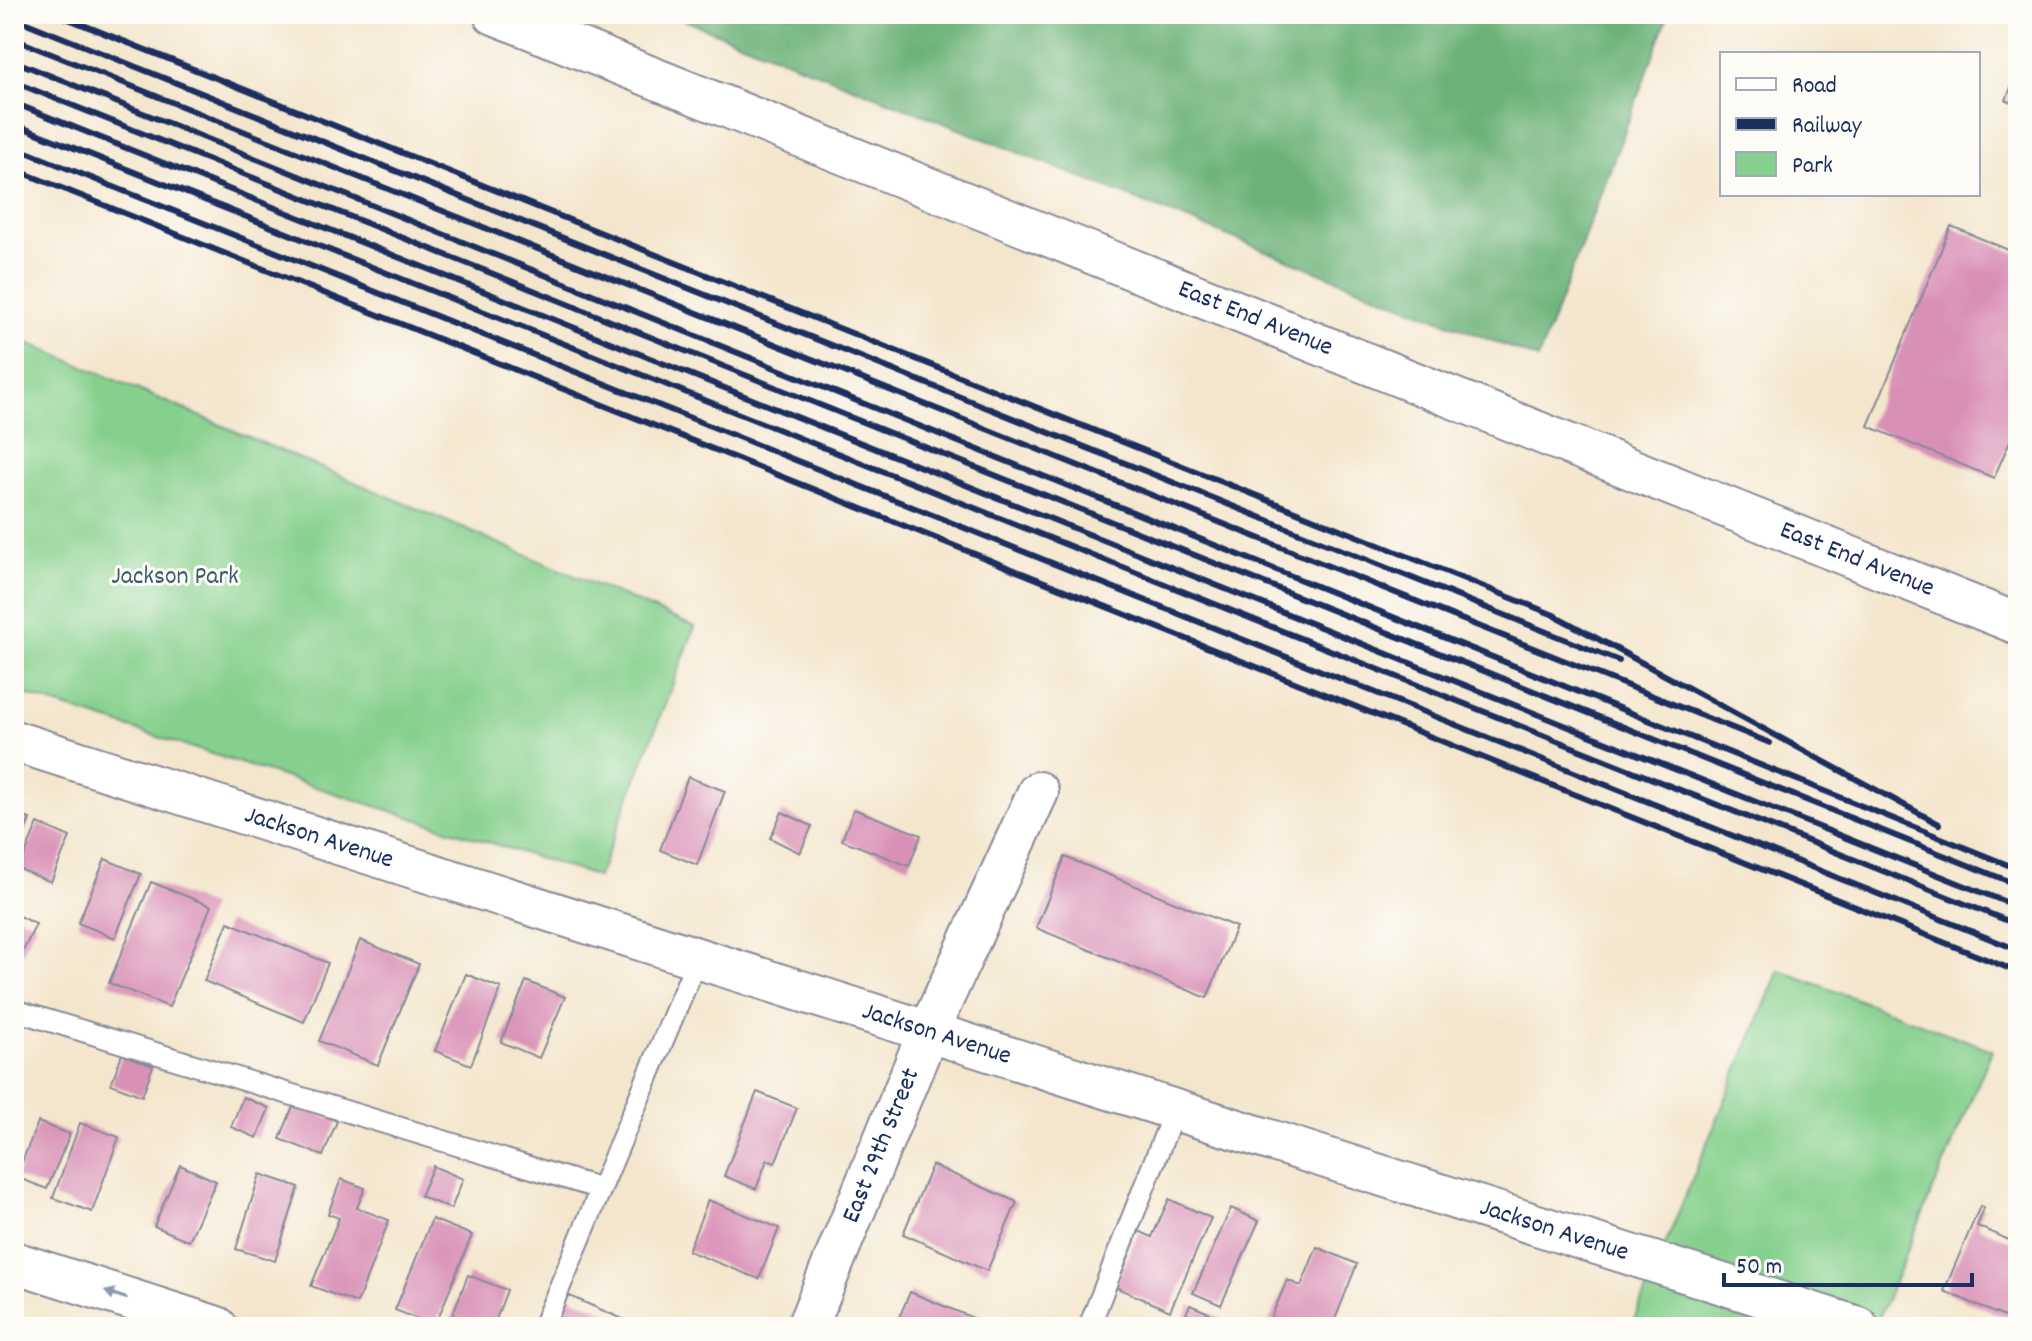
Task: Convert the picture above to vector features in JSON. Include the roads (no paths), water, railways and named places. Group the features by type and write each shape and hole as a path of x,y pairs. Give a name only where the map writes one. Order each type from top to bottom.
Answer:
{"street":[{"name":"East End Avenue","path":"494,14 2018,624"},
{"name":"Jackson Avenue","path":"14,741 1858,1327"},
{"name":"East 29th Street","path":"807,1327 928,1032 1038,792"},
{"path":"14,1262 217,1327"}],"lane":[{"path":"543,1327 698,957"},
{"path":"14,1010 601,1189"},
{"path":"1089,1327 1175,1109"}],"railway":[{"path":"56,14 1554,615 1939,824"},
{"path":"14,18 1619,661"},
{"path":"14,39 1770,743"},
{"path":"14,61 2018,869"},
{"path":"14,82 2018,885"},
{"path":"14,103 2018,907"},
{"path":"14,124 2018,925"},
{"path":"14,147 2018,950"},
{"path":"14,169 2018,972"}],"park label":[{"name":"Jackson Park","path":"175,577"}]}
